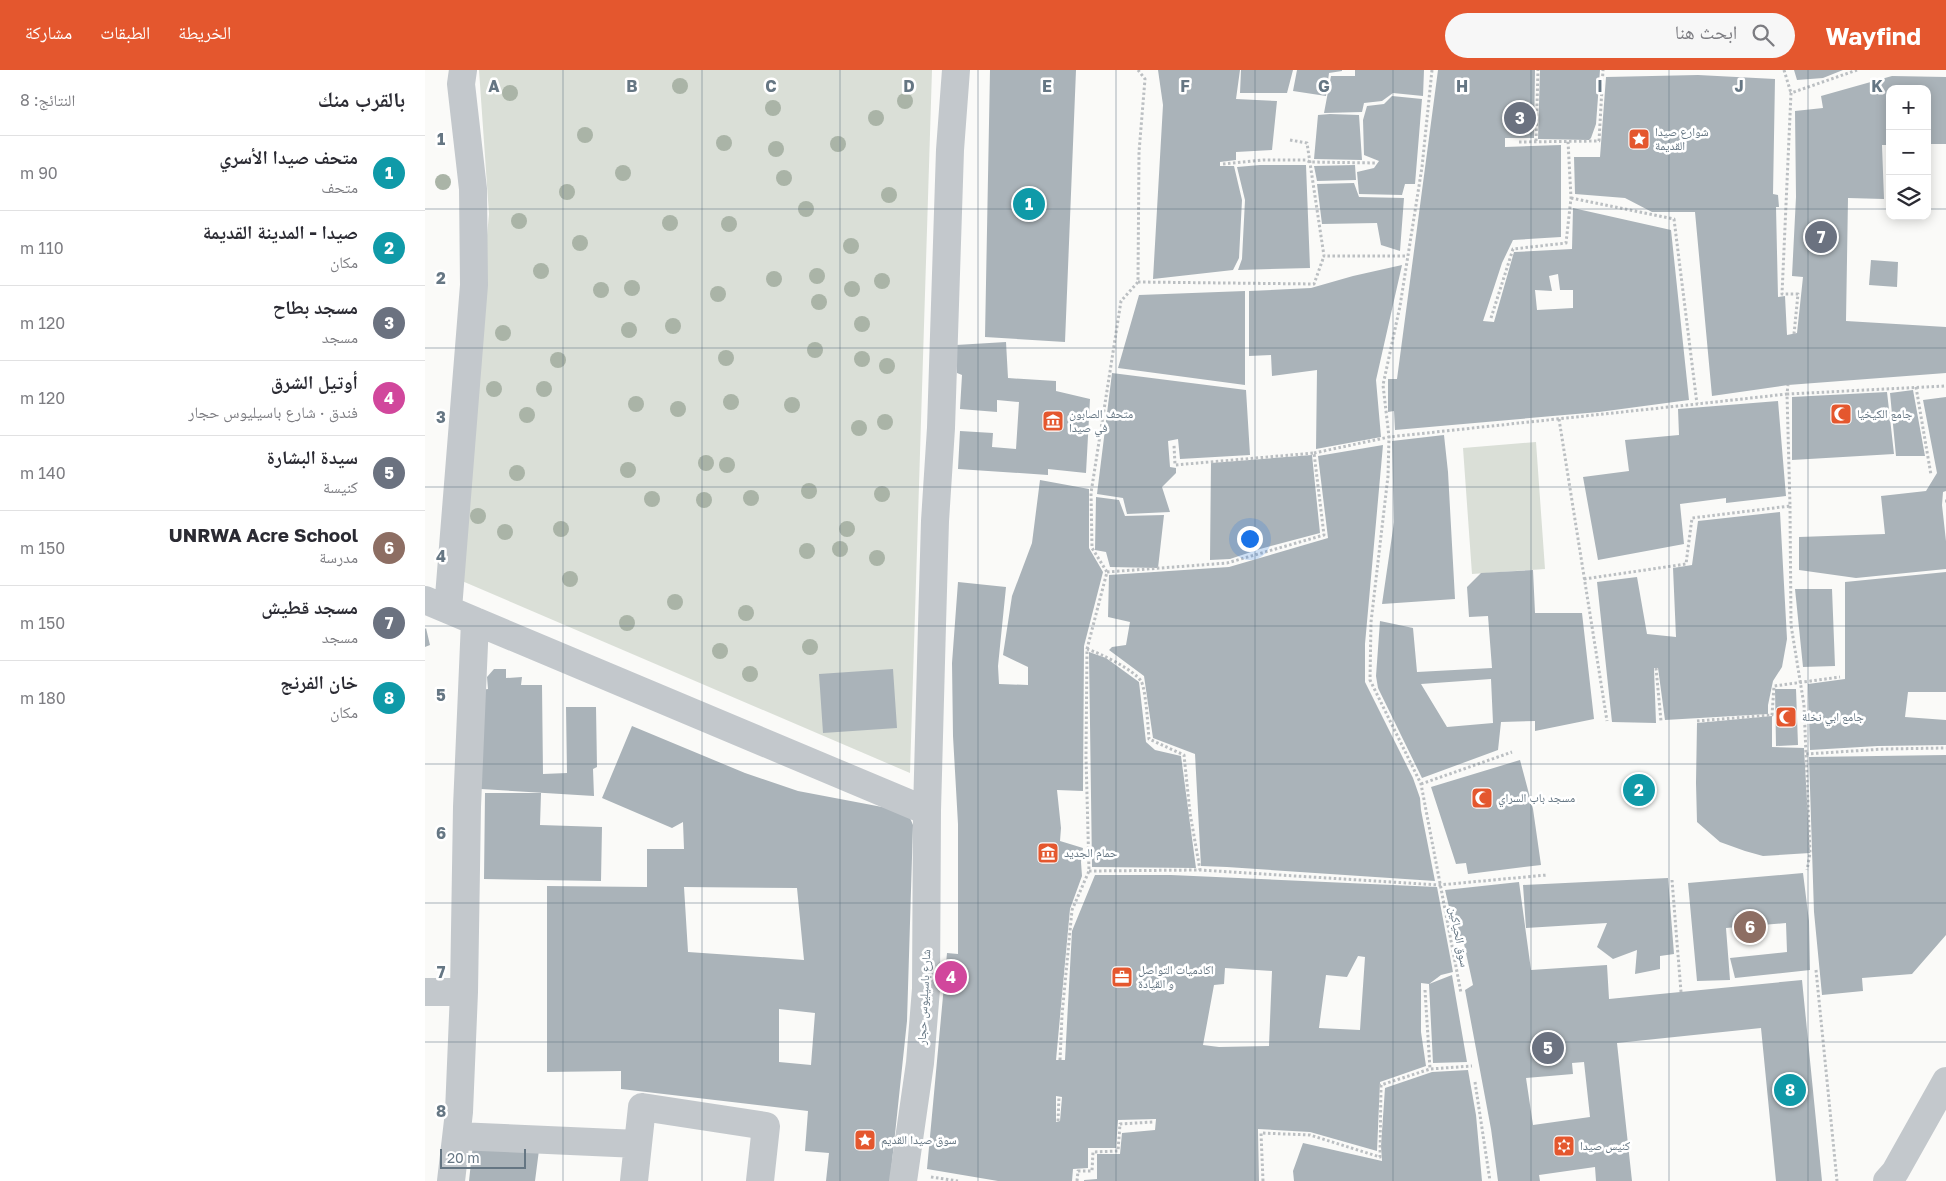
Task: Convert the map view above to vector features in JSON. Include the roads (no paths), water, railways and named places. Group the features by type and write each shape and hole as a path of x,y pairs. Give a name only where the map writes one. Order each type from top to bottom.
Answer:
{"street":[{"path":"463,70 461,84 473,189 474,285 436,604 927,811"},
{"name":"شارع باسيليوس حجار","path":"903,1181 920,1063 927,989 927,811 934,549 941,428 949,170 957,70"},
{"path":"451,1181 457,1136 464,992 467,807 475,621"},
{"path":"425,992 464,992"},
{"path":"1887,1181 1895,1172 1946,1081"},
{"path":"634,1181 642,1107 766,1126 760,1181"},
{"path":"457,1136 638,1144"}],"place":[{"name":"مسجد بطاح","path":"1520,118"},
{"name":"شوارع صيدا القديمة","path":"1639,139"},
{"name":"متحف صيدا الأسري","path":"1029,204"},
{"name":"مسجد قطيش","path":"1821,237"},
{"name":"جامع الكيخيا","path":"1841,414"},
{"name":"متحف الصابون في صيدا","path":"1053,421"},
{"name":"جامع ابي نخلة","path":"1786,717"},
{"name":"صيدا - المدينة القديمة","path":"1639,790"},
{"name":"مسجد باب السراي","path":"1482,798"},
{"name":"حمام الجديد","path":"1048,853"},
{"name":"UNRWA Acre School","path":"1750,927"},
{"name":"أوتيل الشرق","path":"951,977"},
{"name":"اكادميات التواصل و القيادة","path":"1122,977"},
{"name":"سيدة البشارة","path":"1548,1048"},
{"name":"خان الفرنج","path":"1790,1090"},
{"name":"سوق صيدا القديم","path":"865,1140"},
{"name":"كنيس صيدا","path":"1564,1146"}]}
